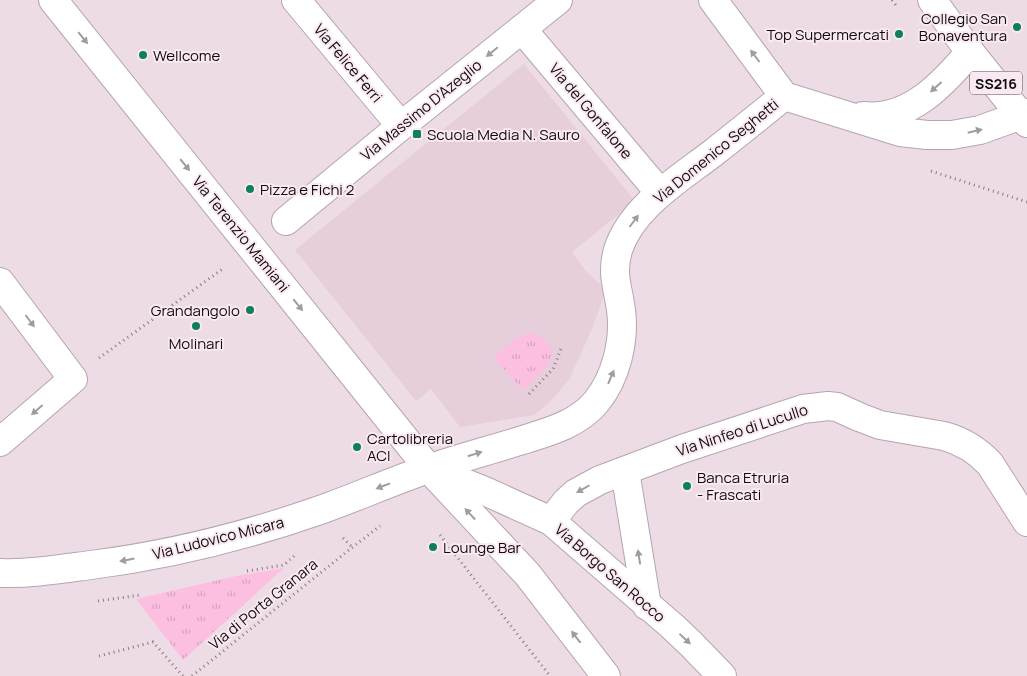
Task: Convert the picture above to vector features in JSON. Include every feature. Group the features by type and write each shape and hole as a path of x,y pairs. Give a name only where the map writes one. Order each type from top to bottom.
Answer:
{"street":[{"name":"Via Terenzio Mamiani","path":"53,0 429,468 528,575 606,676"},
{"name":"Via Felice Ferri","path":"296,0 401,126"},
{"name":"Via Massimo D'Azeglio","path":"286,221 558,0"},
{"path":"713,0 784,96"},
{"name":"SS216","path":"932,0 970,52 1025,117"},
{"name":"Via del Gonfalone","path":"522,29 660,193"},
{"name":"Via Domenico Seghetti","path":"845,114 870,117 883,116 906,109 936,88 970,52"},
{"name":"Via Domenico Seghetti","path":"429,468 559,428 582,415 597,400 608,385 620,348 622,324 615,278 618,250 625,234 634,221 660,193 784,96 900,132 914,134 952,135 980,130 1025,117"},
{"path":"0,282 83,371 0,442"},
{"name":"Via Ninfeo di Lucullo","path":"543,518 576,493 600,480 625,470 682,448 803,409 828,406 837,407 880,425 944,436 970,447 990,464 1027,522"},
{"name":"Via Borgo San Rocco","path":"429,468 543,518 690,643 722,676"},
{"name":"Via Ludovico Micara","path":"0,573 35,572 90,566 132,559 253,531 356,497 429,468"},
{"path":"625,470 647,606"},
{"path":"494,539 506,526 522,518 543,518"}],"path":[{"path":"83,371 219,272"},
{"path":"529,394 552,369 561,349"},
{"path":"434,528 494,602 550,676"},
{"name":"Via di Porta Granara","path":"192,676 348,550"},
{"path":"99,656 154,642 183,676"}],"shaded area":[{"path":"524,64 635,201 572,252 586,271 606,290 592,329 569,380 548,404 534,415 460,427 431,389 416,401 295,250"}],"green space":[{"path":"526,334 543,338 550,345 552,354 546,367 523,389 498,363 494,355 517,338"},
{"path":"284,568 183,660 136,599 236,576"}],"place":[{"name":"Collegio San Bonaventura","path":"1017,27"},
{"name":"Top Supermercati","path":"899,34"},
{"name":"Wellcome","path":"143,55"},
{"name":"Scuola Media N. Sauro","path":"417,134"},
{"name":"Pizza e Fichi 2","path":"250,189"},
{"name":"Grandangolo","path":"250,310"},
{"name":"Molinari","path":"196,326"},
{"name":"Cartolibreria ACI","path":"357,447"},
{"name":"Banca Etruria - Frascati","path":"687,486"},
{"name":"Lounge Bar","path":"433,547"}]}
